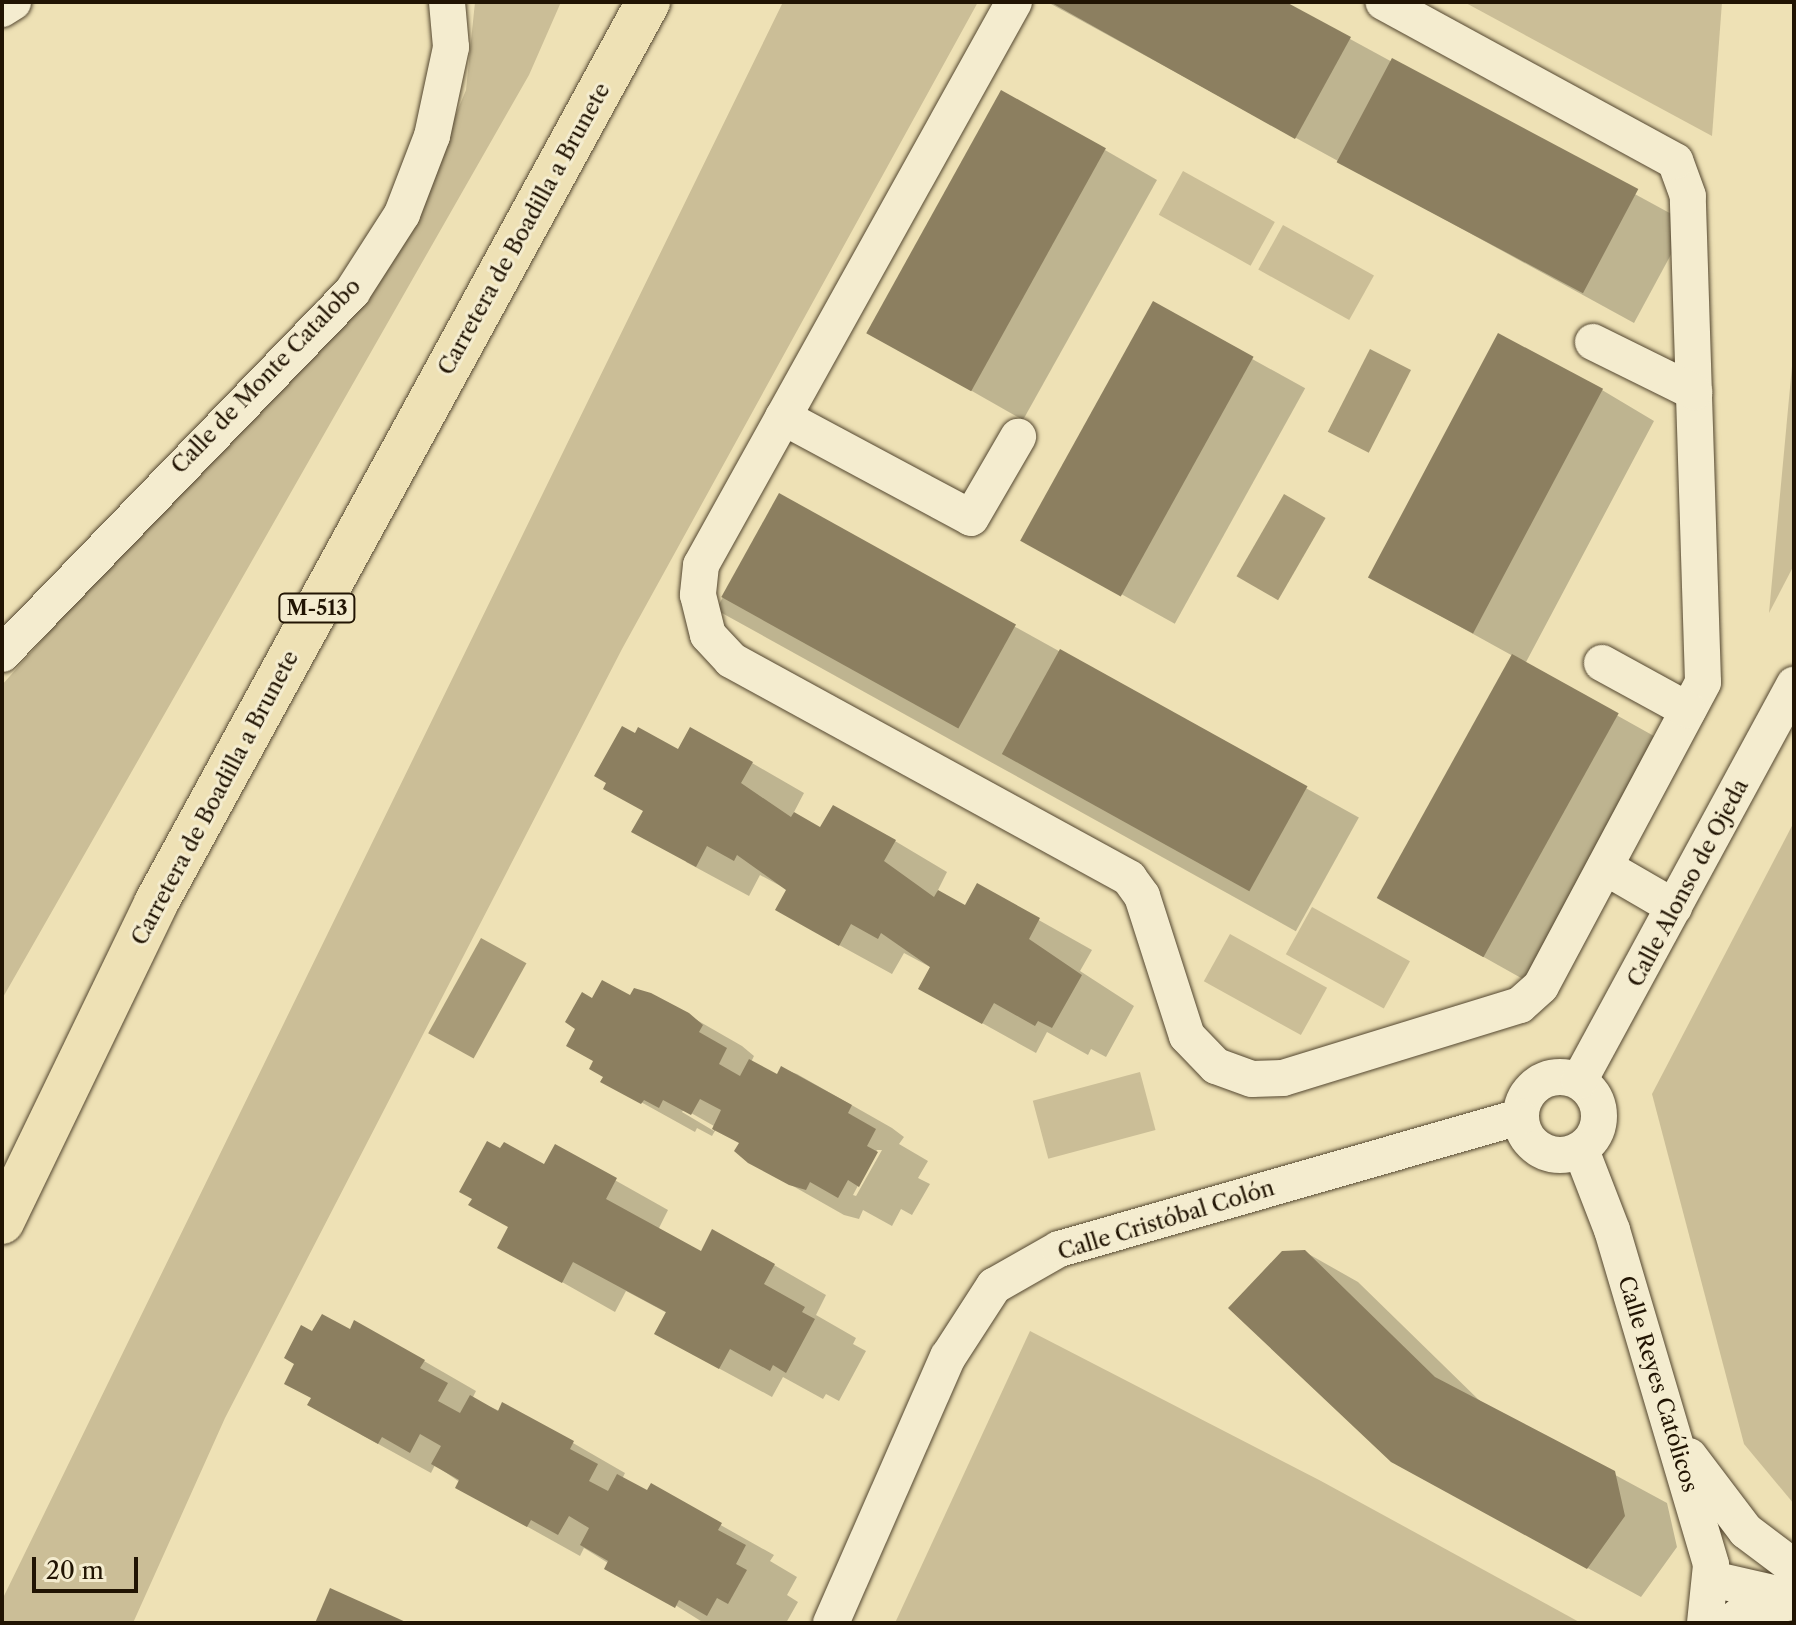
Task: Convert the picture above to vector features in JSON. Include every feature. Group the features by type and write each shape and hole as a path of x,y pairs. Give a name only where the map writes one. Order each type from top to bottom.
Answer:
{"main road":[{"name":"Carretera de Boadilla a Brunete","path":"2,1222 156,903 648,2"}],"street":[{"path":"2,9 13,2"},
{"name":"Calle de Monte Catalobo","path":"2,654 352,292 402,214 432,136 451,47 447,2"},
{"path":"1014,2 701,565 698,595 708,635 731,660 1129,878 1142,896 1187,1036 1216,1066 1252,1079 1283,1078 1520,1005 1541,986 1703,682 1688,196 1675,161 1383,2"},
{"path":"1593,342 1694,392"},
{"path":"783,417 971,518 1018,437"},
{"path":"1602,663 1688,710"},
{"name":"Calle Alonso de Ojeda","path":"1579,1081 1794,685"},
{"path":"1605,867 1674,907"},
{"path":"1559,1076 1579,1081 1594,1095 1600,1115 1596,1135 1581,1150 1561,1156 1541,1152 1526,1137 1519,1117 1524,1097 1539,1081 1559,1076"},
{"name":"Calle Cristóbal Colón","path":"831,1623 948,1357 994,1286 1059,1249 1519,1117"},
{"name":"Calle Reyes Católicos","path":"1581,1150 1612,1230 1676,1438 1711,1572 1705,1623"},
{"path":"1676,1438 1746,1531 1789,1564"},
{"path":"1711,1572 1789,1564"},
{"path":"1711,1572 1794,1599"},
{"path":"1730,1623 1744,1612 1794,1599"}],"shaded area":[{"path":"475,2 561,2 529,75 2,999 2,685 410,226 466,90"},
{"path":"783,2 978,2 622,649 225,1418 133,1623 2,1623 2,1600"},
{"path":"1464,2 1722,2 1712,136"},
{"path":"1183,171 1275,222 1251,266 1159,215"},
{"path":"1283,225 1374,275 1349,320 1258,270"},
{"path":"1794,345 1794,565 1769,613"},
{"path":"1370,349 1411,370 1369,453 1328,432"},
{"path":"1284,494 1326,518 1278,600 1236,576"},
{"path":"1794,822 1794,1504 1744,1444 1652,1094"},
{"path":"1312,907 1410,961 1384,1009 1286,954"},
{"path":"1230,934 1327,988 1301,1035 1204,981"},
{"path":"481,938 526,963 474,1059 428,1033"},
{"path":"1140,1072 1156,1130 1048,1159 1033,1101"},
{"path":"1030,1331 1321,1481 1581,1623 895,1623"}],"building":[{"path":"1050,2 1286,2 1351,37 1295,139"},
{"path":"1392,58 1638,189 1583,293 1337,162"},
{"path":"1001,90 1106,148 971,391 866,333"},
{"path":"1153,301 1254,357 1121,596 1020,541"},
{"path":"1498,333 1603,389 1473,633 1368,578"},
{"path":"779,493 1016,624 958,728 721,597"},
{"path":"1060,649 1308,786 1249,891 1002,754"},
{"path":"1512,654 1619,713 1483,957 1377,898"},
{"path":"622,726 635,733 638,727 678,749 690,727 753,762 741,783 791,817 794,812 820,827 833,805 896,840 884,861 934,897 938,890 965,905 977,883 1040,918 1029,939 1082,975 1052,1028 1038,1021 1035,1026 994,1003 982,1024 918,989 930,967 881,933 878,939 851,924 839,946 775,910 786,890 737,855 734,861 707,846 696,867 631,832 643,811 603,789 606,783 594,776"},
{"path":"602,980 630,995 634,988 651,993 689,1013 703,1025 699,1032 727,1048 719,1064 740,1076 749,1059 777,1074 781,1066 852,1105 848,1113 876,1129 867,1146 878,1152 859,1187 848,1180 838,1198 810,1182 806,1190 789,1185 748,1163 734,1151 739,1143 712,1129 721,1110 700,1099 691,1115 663,1100 659,1108 644,1100 641,1104 600,1082 603,1077 589,1069 593,1061 566,1046 575,1029 565,1022 582,992 592,998"},
{"path":"487,1141 500,1148 504,1142 544,1164 555,1144 617,1178 606,1199 701,1251 712,1229 775,1264 764,1284 805,1307 802,1312 815,1319 786,1373 773,1365 770,1371 730,1349 719,1369 654,1334 666,1312 573,1262 562,1283 497,1248 508,1227 468,1205 472,1199 459,1192"},
{"path":"1305,1250 1435,1377 1615,1471 1625,1516 1587,1569 1391,1462 1228,1308 1282,1251"},
{"path":"322,1314 350,1329 354,1320 425,1360 420,1368 448,1383 438,1401 460,1413 470,1395 498,1411 502,1402 574,1441 570,1449 598,1464 589,1481 608,1491 617,1474 647,1490 651,1483 722,1523 718,1530 746,1545 736,1564 747,1570 728,1604 717,1598 707,1616 679,1600 675,1608 604,1569 608,1561 580,1545 589,1528 569,1516 558,1535 531,1520 527,1527 455,1488 459,1480 431,1464 441,1446 420,1434 410,1453 382,1437 378,1444 307,1405 311,1398 284,1384 294,1364 284,1358 301,1325 312,1331"},
{"path":"330,1588 408,1623 315,1623"}]}
